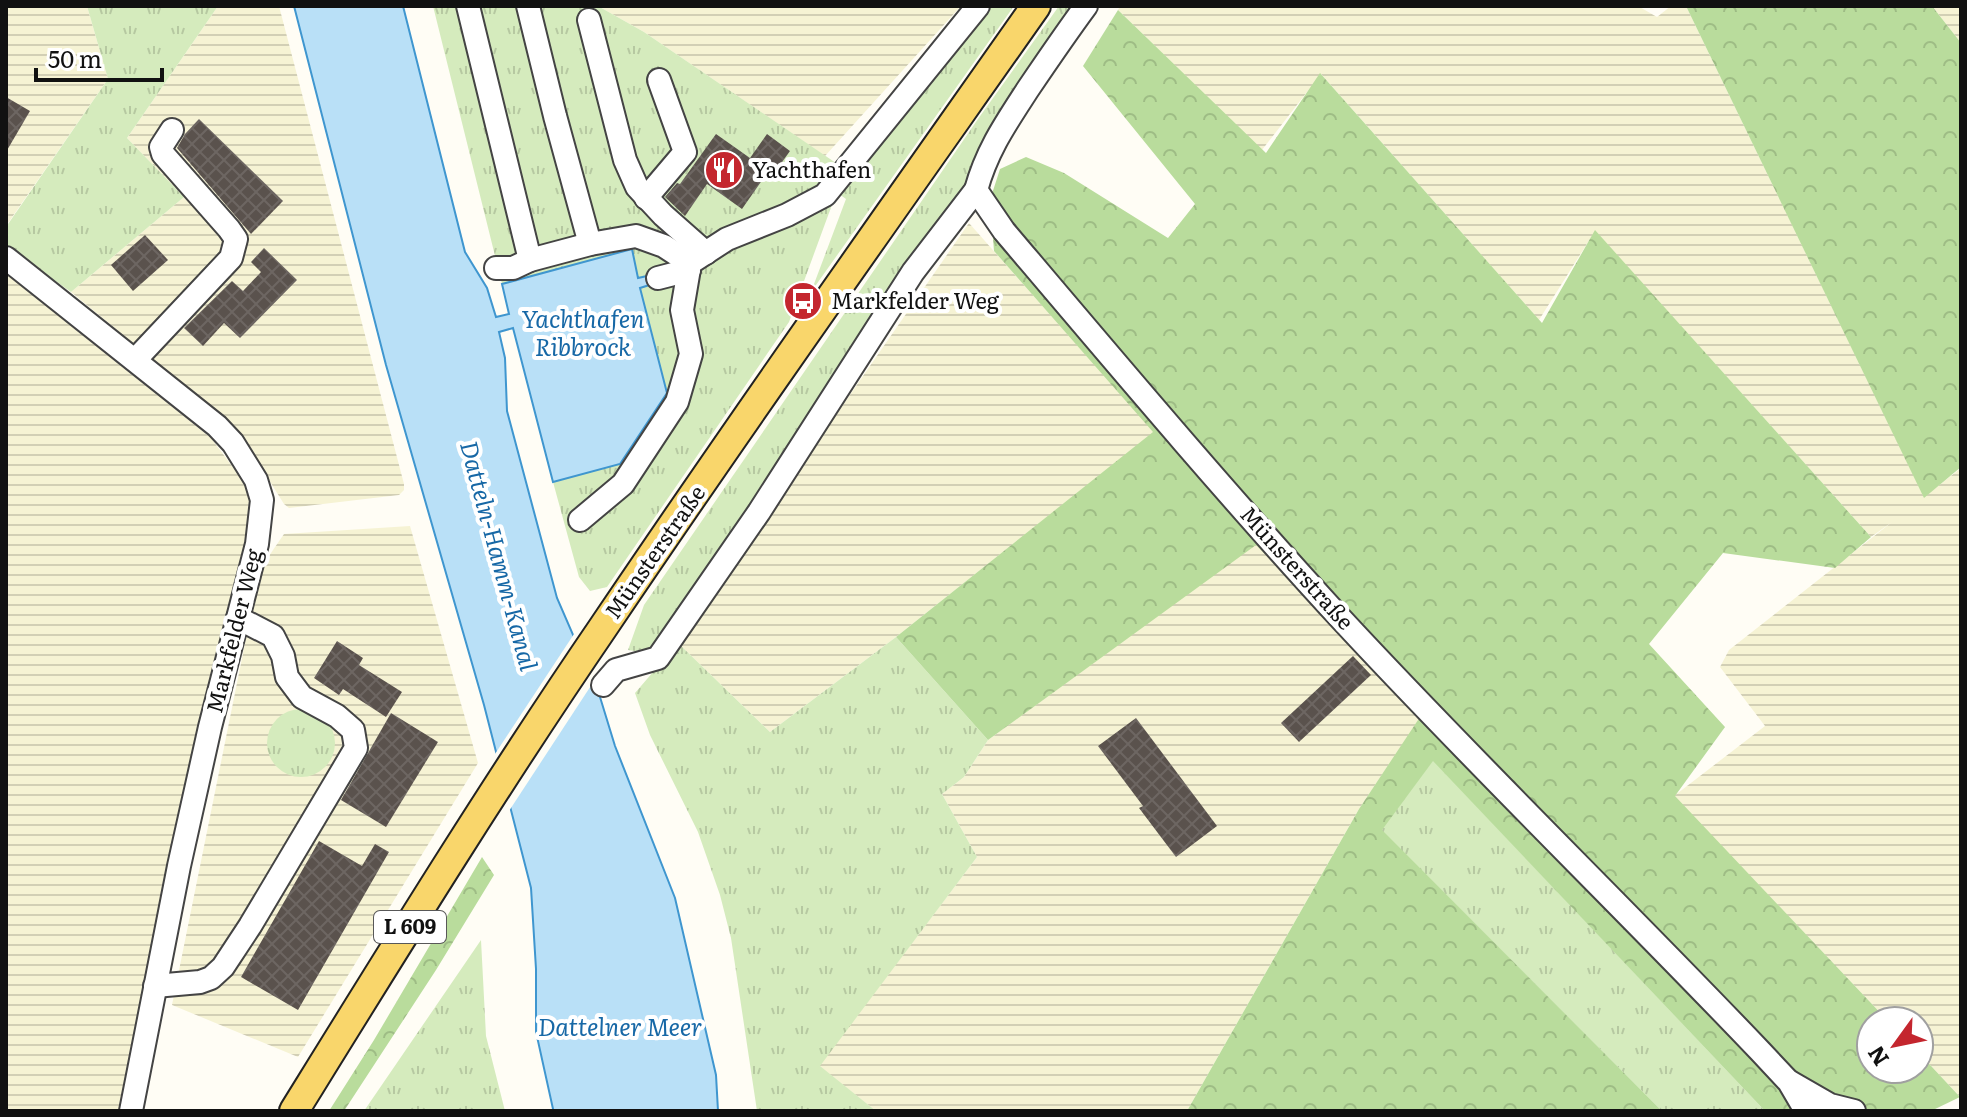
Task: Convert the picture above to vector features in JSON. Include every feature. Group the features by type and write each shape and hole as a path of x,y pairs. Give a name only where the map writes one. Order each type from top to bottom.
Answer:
{"main road":[{"name":"Münsterstraße","path":"294,1111 603,627 1036,6"}],"street":[{"path":"468,6 530,260"},
{"path":"528,6 590,244"},
{"path":"658,278 695,262 727,239 787,215 825,195 978,6"},
{"path":"603,685 616,670 658,658 759,512 913,272 976,190 995,139 1086,6"},
{"path":"580,520 623,484 677,402 691,354 682,310 695,262 663,215 637,187 625,160 589,20"},
{"path":"646,198 685,152 659,80"},
{"path":"135,360 231,258 236,239 163,154 161,147 172,130"},
{"name":"Münsterstraße","path":"976,190 1004,231 1139,391 1342,619 1789,1082 1806,1111"},
{"path":"496,268 513,268 530,260 590,244 636,236 695,262"},
{"name":"Markfelder Weg","path":"6,258 217,426 233,443 256,480 262,500 257,544 203,758 131,1111"},
{"path":"155,986 200,982 211,978 223,967 356,748 353,730 337,716 302,697 287,677 283,656 273,636 238,618"},
{"name":"Münsterstraße","path":"1789,1082 1830,1105 1854,1111"}],"shaded area":[{"path":"6,6 87,6 108,79 6,226"},
{"path":"218,6 279,6 404,484 404,490 399,495 289,508 231,424 71,292 184,197 127,138"},
{"path":"598,6 961,6 825,156 644,32"},
{"path":"1120,6 1638,6 1657,17 1671,6 1686,6 1924,497 1961,468 1961,1111 1960,1097 1935,1070 1935,1005 1873,1005 1674,796 1765,726 1720,667 1729,650 1892,522 1871,537 1595,231 1539,320 1321,74 1262,150 1118,10"},
{"path":"1932,6 1961,6 1961,43"},
{"path":"969,223 1154,432 896,637 770,732 678,643"},
{"path":"6,274 211,438 250,490 245,549 121,1111 6,1111"},
{"path":"410,526 478,763 298,1057 172,1005 260,569 284,534"},
{"path":"1256,544 1420,718 1359,809 1187,1111 876,1111 819,1066 977,857 942,794 964,777 988,740"}],"green space":[{"path":"87,6 218,6 127,138 184,197 71,292 6,246 6,227 108,79"},
{"path":"433,6 598,6 644,32 852,174 989,6 1014,6 811,292 846,199 839,194 833,202 789,322 607,587 590,591 579,577 553,482 620,464 640,288 656,274 638,278 631,249 502,284"},
{"path":"1059,6 1075,6 987,133 964,190 663,639 648,653 628,650 644,605"},
{"path":"1686,6 1932,6 1961,43 1961,467 1924,498"},
{"path":"1118,10 1266,153 1320,73 1542,323 1595,230 1871,537 1835,568 1723,553 1649,644 1725,727 1675,796 1873,1005 1855,1005 1855,1085 1935,1085 1935,1070 1960,1097 1931,1111 1765,1111 1433,761 1382,830 1662,1111 1187,1111 1359,809 1420,717 1256,545 988,740 896,637 1153,432 994,251 990,200 1000,169 1026,157 1064,173 1168,238 1195,204 1083,66"},
{"path":"896,637 988,740 964,777 942,794 977,857 820,1066 876,1111 757,1111 731,938 720,895 698,832 650,735 635,693 678,643 770,732"},
{"path":"294,709 308,709 320,714 330,724 335,743 330,762 320,772 308,777 294,777 282,772 272,762 267,750 267,736 272,724 282,714"},
{"path":"1433,760 1765,1111 1662,1111 1381,830"},
{"path":"482,857 494,875 344,1111 329,1111 374,1040"},
{"path":"481,940 486,1036 505,1111 364,1111"}],"water":[{"name":"Dattelner Meer","path":"294,6 403,6 465,252 487,288 496,317 509,314 502,284 632,249 638,278 656,274 659,282 640,288 667,393 620,464 553,482 513,328 499,332 505,358 507,411 557,598 600,697 615,746 675,898 716,1075 718,1111 553,1109 536,1032 531,888 484,705 386,365"}],"pier":[{"path":"576,631 596,678 507,814 493,757"}],"building":[{"path":"6,97 30,111 6,152"},
{"path":"199,119 283,201 251,234 177,148"},
{"path":"716,134 750,158 767,134 790,151 775,172 770,169 742,209 707,184 685,216 665,197 677,183 680,184"},
{"path":"145,235 168,260 133,291 111,265"},
{"path":"264,248 297,280 240,338 224,323 203,346 184,328 232,281 243,291 261,272 251,262"},
{"path":"337,641 363,658 359,665 402,692 386,717 343,689 339,695 314,678"},
{"path":"1353,656 1371,675 1299,742 1281,723"},
{"path":"391,713 438,742 386,827 341,800"},
{"path":"1136,718 1217,826 1176,857 1098,746"},
{"path":"319,841 362,866 375,844 389,852 298,1010 241,977"}],"place":[{"name":"Yachthafen","path":"724,170"},
{"name":"Markfelder Weg","path":"803,301"}],"water label":[{"name":"Yachthafen Ribbrock","path":"583,334"},
{"name":"Datteln-Hamm-Kanal","path":"498,556"}]}
